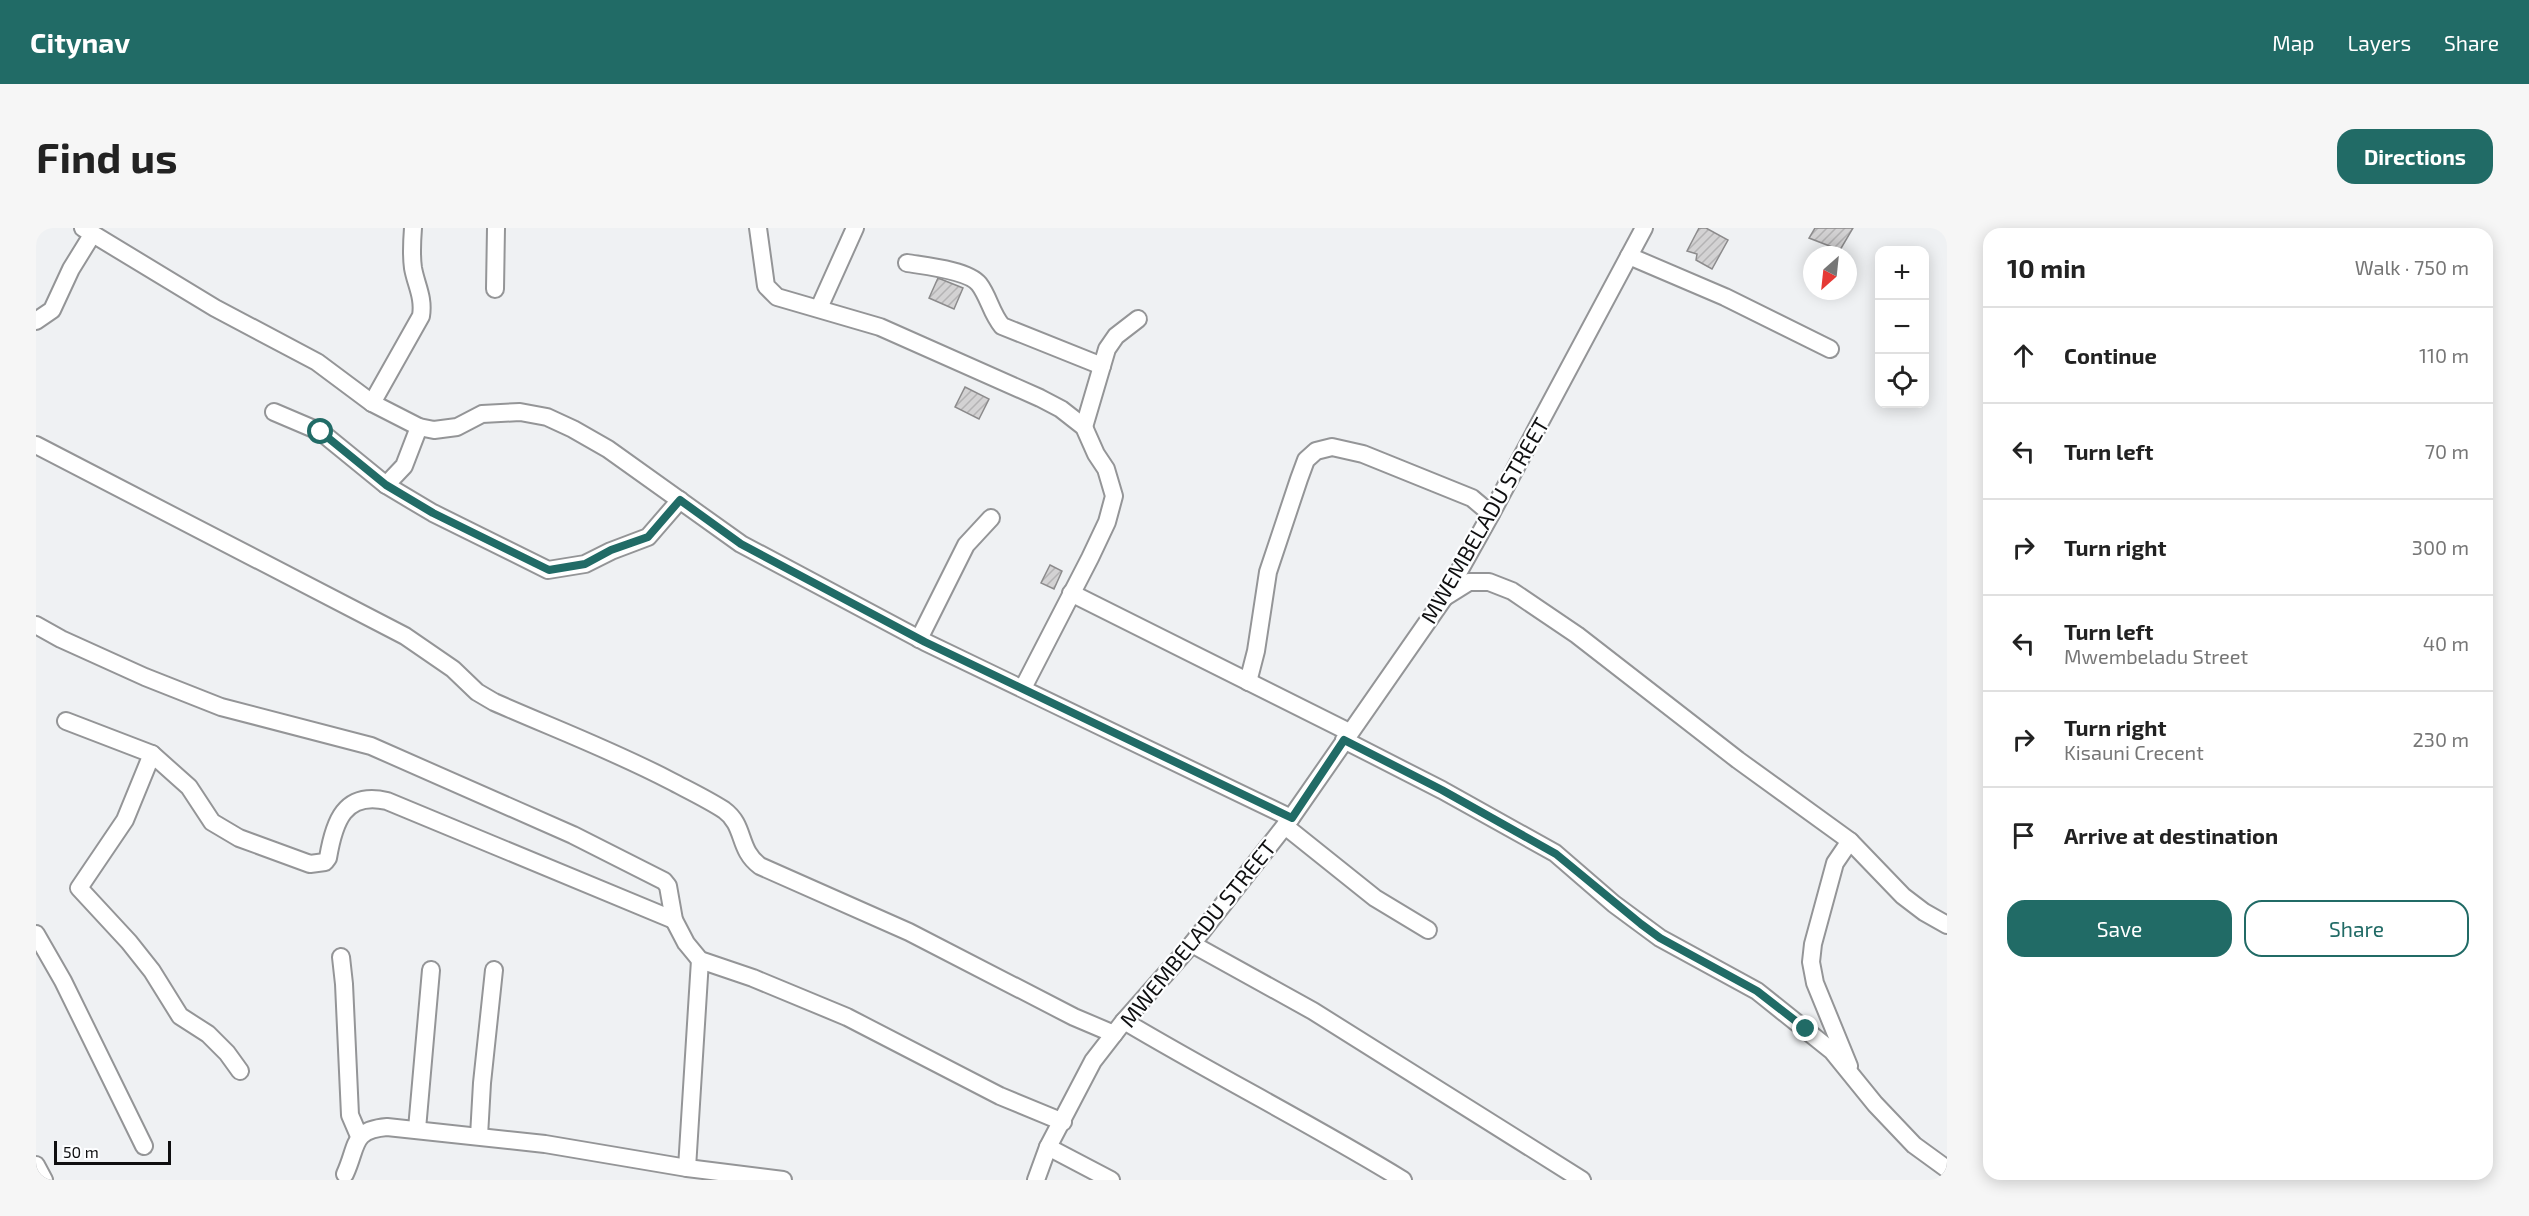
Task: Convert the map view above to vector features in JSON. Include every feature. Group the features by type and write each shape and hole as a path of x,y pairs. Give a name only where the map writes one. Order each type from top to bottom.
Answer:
{"street":[{"path":"372,403 421,316 423,305 420,288 413,271 411,252 413,228"},
{"path":"495,290 496,228"},
{"path":"758,228 766,286 777,297 880,327 968,364 1061,409 1084,427 1096,454 1106,469 1114,496 1107,522 1023,688"},
{"path":"819,308 855,228"},
{"name":"MWEMBELADU STREET","path":"1036,1180 1048,1147 1093,1061 1192,944 1288,822 1444,597 1644,228"},
{"path":"36,321 52,310 88,232 215,308 317,362 372,403 419,427 434,430 457,427 482,414 520,412 547,417 608,449 741,544 919,639 1023,688 1288,822 1375,898 1428,930"},
{"path":"1629,256 1725,297 1830,349"},
{"path":"907,263 973,278 979,284 995,317 1002,326 1102,366"},
{"path":"1084,427 1107,349 1116,336 1138,319"},
{"path":"274,412 321,432 386,485 433,513 549,570 585,564 611,550 648,537 680,500"},
{"path":"386,485 404,466 419,427"},
{"path":"36,445 405,636 453,669 477,692 494,702 620,756 707,800 736,821 746,853 760,866 909,933 1074,1017 1119,1028 1196,1065 1338,1140 1403,1180"},
{"path":"1248,682 1256,651 1268,572 1306,460 1316,451 1332,447 1363,454 1472,498 1491,514"},
{"path":"919,639 966,545 991,518"},
{"path":"1444,597 1469,582 1489,582 1512,591 1577,635 1738,760 1850,841 1904,896 1924,912 1944,917"},
{"path":"1071,593 1248,682 1556,854 1660,938 1757,991 1832,1051 1875,1104 1914,1145 1947,1169"},
{"path":"36,625 61,639 124,667 221,707 371,746 573,835 664,881 668,886 674,920 686,943 700,960 753,978 847,1017 1000,1096 1063,1122"},
{"path":"66,721 152,754 189,787 212,822 239,838 310,864 325,862 328,858 340,816 346,809 353,802 372,798 387,801 674,920"},
{"path":"152,754 125,820 79,888 129,942 152,971 180,1016 208,1034 227,1053 240,1071"},
{"path":"1850,841 1835,863 1813,944 1811,962 1815,983 1853,1076"},
{"path":"36,934 63,981 144,1146"},
{"path":"1192,944 1332,1022 1582,1180"},
{"path":"341,957 350,1116 359,1136"},
{"path":"687,1168 700,960"},
{"path":"417,1129 431,970"},
{"path":"479,1136 494,970"},
{"path":"345,1174 359,1136 378,1127 417,1129 545,1144 687,1168 783,1180"},
{"path":"1048,1147 1111,1180"},
{"path":"36,1165 44,1180"},
{"path":"1945,1180 1947,1176"}],"building":[{"path":"1699,228 1706,228 1728,240 1712,269 1696,260 1697,254 1687,251"},
{"path":"1815,228 1853,228 1842,246 1830,246 1809,238"},
{"path":"938,278 963,288 954,309 929,298"},
{"path":"965,387 989,399 979,419 955,407"},
{"path":"1050,565 1062,571 1054,589 1041,583"}],"route":[{"path":"321,432 386,485 433,513 549,570 585,564 611,550 648,537 680,500 741,544 925,642 1292,818 1344,740 1442,790 1556,854 1614,904 1660,938 1757,991 1806,1029"}]}
